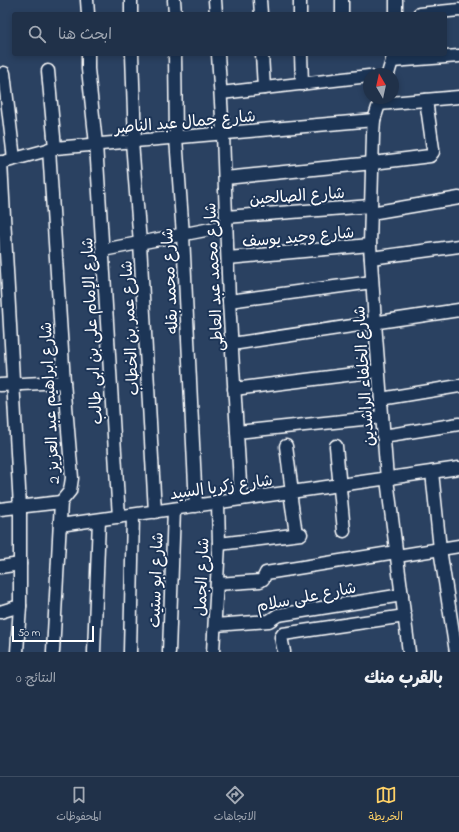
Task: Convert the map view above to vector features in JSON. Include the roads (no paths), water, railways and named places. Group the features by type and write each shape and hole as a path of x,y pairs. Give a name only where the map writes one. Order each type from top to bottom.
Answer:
{"street":[{"path":"87,0 88,12"},
{"path":"131,0 131,12"},
{"path":"174,0 175,12"},
{"path":"215,0 216,12"},
{"path":"260,0 260,12"},
{"path":"300,0 300,12"},
{"path":"342,0 342,12"},
{"path":"396,0 396,12"},
{"path":"439,12 459,10"},
{"name":"شارع الإمام على بن ابى طالب","path":"88,56 103,250 118,517"},
{"name":"شارع عمر بن الخطاب","path":"132,56 133,142 155,512"},
{"name":"شارع محمد بقله","path":"175,56 176,138 183,235 196,506"},
{"name":"شارع محمد عبد العاطى","path":"218,56 225,178 229,301 241,499"},
{"path":"262,56 264,88"},
{"path":"301,56 302,84"},
{"path":"390,68 393,57 459,56"},
{"name":"شارع ابراهيم عبد العزيز 2","path":"48,71 64,382 72,478 70,492 61,502 54,652"},
{"path":"4,73 14,159"},
{"path":"221,93 363,77"},
{"path":"399,101 459,97"},
{"path":"225,178 427,156 432,154 433,149 426,100"},
{"name":"شارع الخلفاء الراشدين","path":"379,104 374,120 373,134 370,245 372,282 387,479 409,652"},
{"name":"شارع جمال عبد الناصر","path":"0,163 52,148 374,120"},
{"path":"0,163 6,338 14,384 20,507 20,606 17,652"},
{"name":"شارع الصالحين","path":"103,250 183,235 226,222 371,209 459,198"},
{"name":"شارع وحيد يوسف","path":"228,258 370,245"},
{"path":"371,258 459,246"},
{"path":"229,301 372,282"},
{"path":"232,344 459,310"},
{"path":"234,389 378,371"},
{"path":"0,385 64,382"},
{"path":"380,399 459,386"},
{"path":"237,432 382,417"},
{"path":"383,436 459,424"},
{"path":"219,544 298,534 291,492 286,446"},
{"path":"336,446 344,531"},
{"name":"شارع زكريا السيد","path":"60,525 459,468"},
{"path":"432,472 440,549 456,652"},
{"path":"0,509 61,502"},
{"name":"شارع الجمل","path":"213,652 218,584 218,503"},
{"name":"شارع ابو ستيت","path":"169,652 174,509"},
{"path":"130,652 133,515"},
{"path":"94,652 99,520"},
{"path":"218,584 260,581 266,573 459,546"},
{"path":"0,568 20,564"},
{"name":"شارع على سلام","path":"215,625 269,621 278,615 402,595"},
{"path":"0,612 20,606"},
{"path":"284,652 281,637 285,633 405,616"}]}
